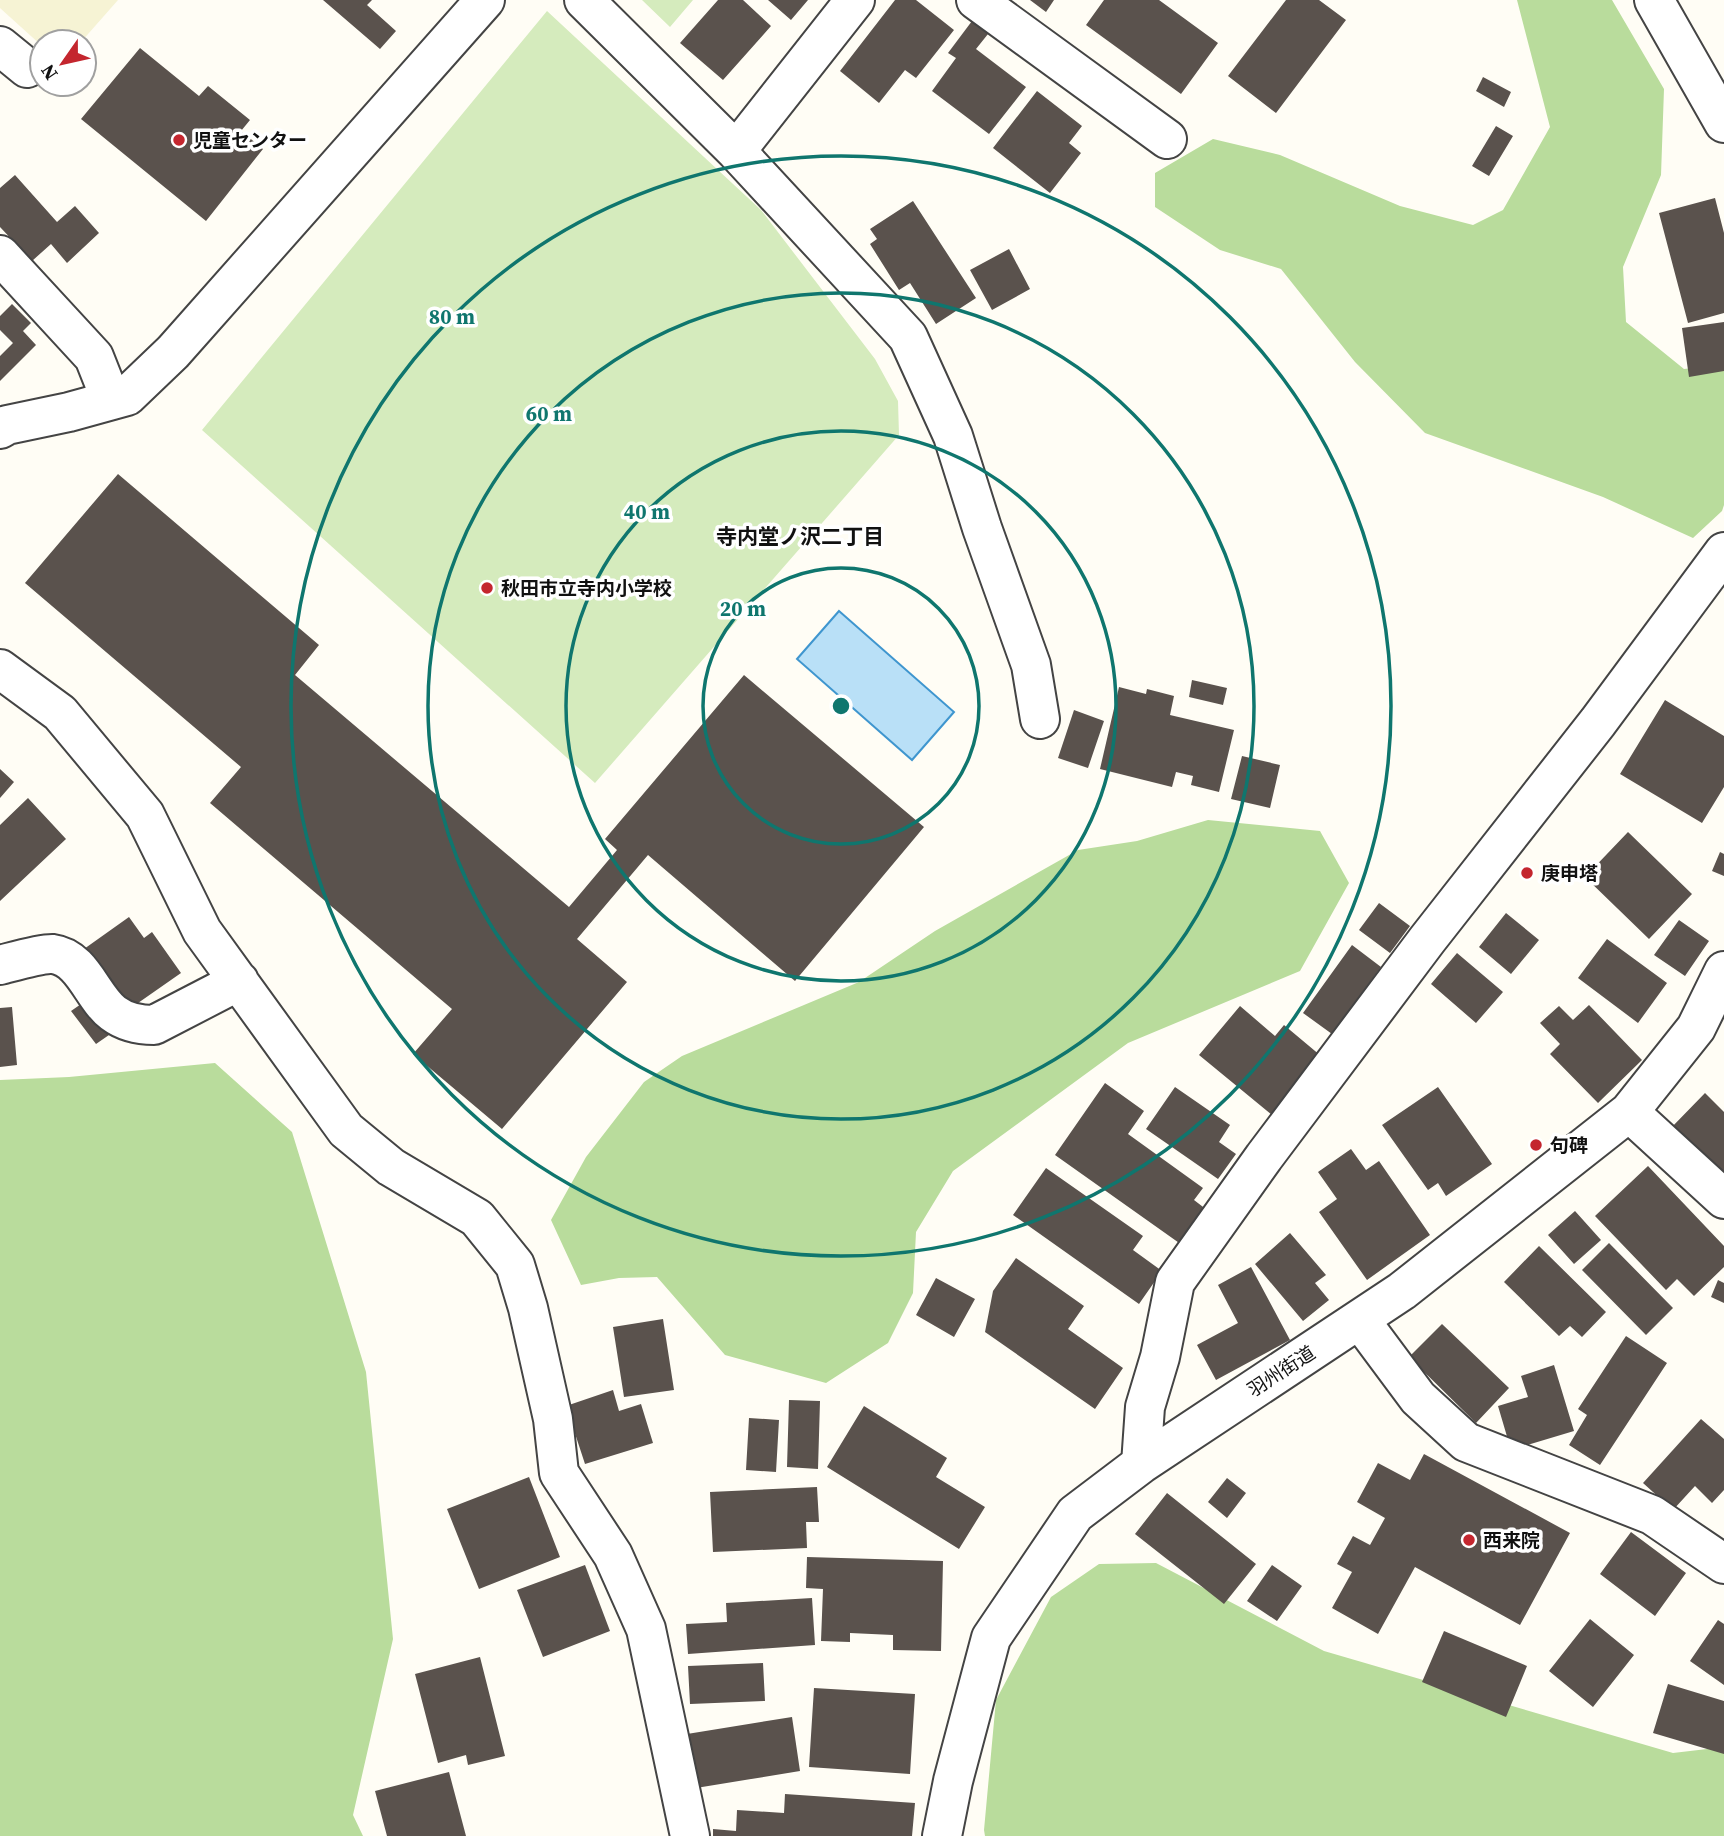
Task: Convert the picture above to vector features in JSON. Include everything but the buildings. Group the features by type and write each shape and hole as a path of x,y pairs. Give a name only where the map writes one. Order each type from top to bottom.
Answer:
{"street":[{"path":"584,0 736,151 908,337 953,436 982,528 1031,665 1040,719"},
{"path":"736,151 855,0"},
{"path":"976,0 1167,139"},
{"path":"1654,0 1724,123"},
{"path":"0,429 7,425 127,396 173,352 477,3"},
{"path":"0,255 94,357 111,400"},
{"path":"1141,1464 1145,1407 1160,1357 1175,1282 1264,1157 1427,940 1598,722 1724,552"},
{"path":"0,669 60,713 145,815 202,931 346,1130 391,1167 477,1218 515,1265 528,1308 553,1419 559,1473 613,1555 646,1629 690,1836"},
{"path":"0,965 51,954 67,958 112,1013 128,1022 149,1025 154,1025 239,981"},
{"name":"羽州街道","path":"942,1836 953,1781 991,1638 1075,1514 1141,1464 1402,1291 1629,1112 1696,1028 1724,971"},
{"path":"1629,1112 1724,1199"},
{"path":"1360,1320 1418,1398 1466,1442 1652,1515 1724,1564"}],"shaded area":[{"path":"0,0 118,0 93,28 28,28 28,33 0,8"}],"green space":[{"path":"642,0 693,0 670,27"},
{"path":"1517,0 1612,0 1664,89 1661,175 1623,267 1626,322 1684,369 1724,365 1724,505 1722,511 1693,538 1603,497 1425,433 1355,362 1281,269 1220,250 1155,207 1155,173 1213,139 1280,155 1400,206 1473,225 1503,210 1550,127"},
{"path":"547,11 761,210 875,359 898,401 899,435 595,783 202,430"},
{"path":"1208,820 1320,831 1349,883 1300,971 1128,1043 953,1171 916,1232 913,1293 888,1343 826,1383 725,1355 657,1277 619,1278 581,1285 551,1220 586,1157 644,1082 682,1056 859,982 935,931 1078,850 1137,841"},
{"path":"215,1063 292,1132 366,1372 393,1639 353,1815 363,1836 0,1836 0,1080 69,1077"},
{"path":"1156,1563 1324,1651 1673,1753 1724,1747 1724,1836 985,1836 996,1700 1051,1597 1099,1564"}],"water":[{"path":"839,611 954,712 912,760 797,659"}],"place":[{"name":"児童センター","path":"179,140"},
{"name":"秋田市立寺内小学校","path":"487,588"},
{"name":"庚申塔","path":"1527,873"},
{"name":"句碑","path":"1536,1145"},
{"name":"西来院","path":"1469,1540"}],"district":[{"name":"寺内堂ノ沢二丁目","path":"800,536"}]}
